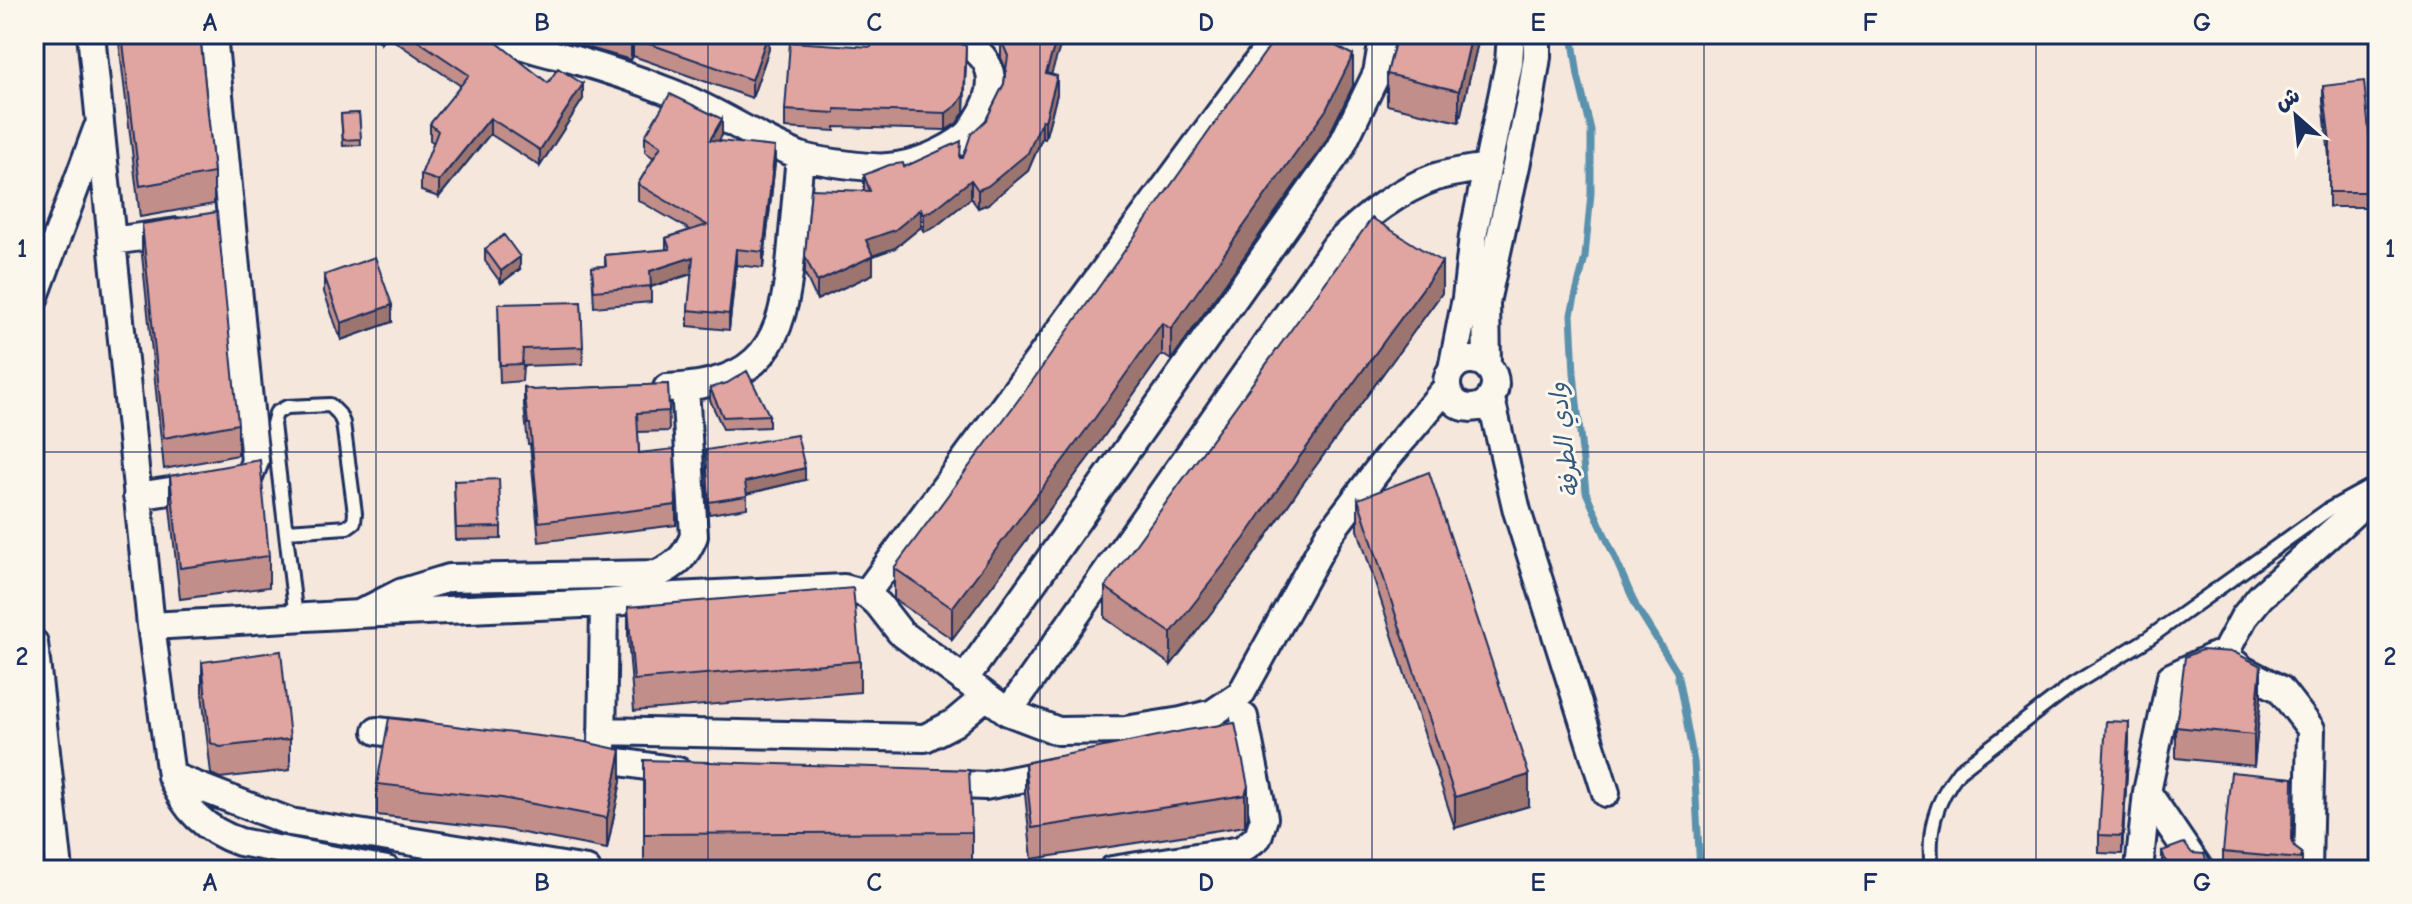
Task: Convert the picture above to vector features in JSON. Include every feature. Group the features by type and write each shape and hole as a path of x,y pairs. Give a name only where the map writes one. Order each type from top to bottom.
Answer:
{"street":[{"path":"91,34 151,626 171,776 189,811 221,835 240,842 387,870"},
{"path":"137,496 248,479 255,461 213,34"},
{"path":"500,34 534,49 668,91 800,156 886,168 908,164 930,156 968,134 982,113 991,84 990,68 982,54 969,45 954,41 802,34"},
{"path":"866,594 1278,34"},
{"path":"964,680 1340,149 1377,73 1384,34"},
{"path":"1511,34 1509,63 1486,167 1449,378 1456,404 1465,408 1475,409 1491,399 1495,391 1496,381 1487,364 1486,302 1530,102 1537,34"},
{"path":"34,299 100,121"},
{"path":"639,389 685,387 719,381 755,360 771,342 779,328 787,297 800,156"},
{"path":"1008,712 1336,245 1384,204 1409,189 1438,176 1486,167"},
{"path":"112,241 232,225"},
{"path":"151,626 844,588 866,594 900,632 1008,712 1058,731 1125,730 1181,721 1213,713 1241,694 1329,534 1449,378 1468,360 1487,364"},
{"path":"359,614 400,593 449,578 657,574 674,567 687,553 694,536 685,387"},
{"path":"1491,399 1517,511 1606,793"},
{"path":"2139,870 2147,792 2171,677 2226,651 2244,617 2261,596 2378,491"},
{"path":"602,759 604,603"},
{"path":"34,643 59,870"},
{"path":"2226,651 2243,670 2280,689 2311,729 2308,870"},
{"path":"1112,870 1241,850 1258,837 1264,818 1241,694"},
{"path":"602,731 925,738 954,723 986,696"},
{"path":"377,731 452,740"},
{"path":"1170,748 1247,732"},
{"path":"557,753 695,773"},
{"path":"906,782 985,786 1077,767"},
{"path":"171,776 290,822 587,870"},
{"path":"2147,792 2200,870"}],"lane":[{"path":"287,531 347,527 354,522 343,423 330,405 287,407 276,413 273,424 296,618"},
{"path":"1932,870 1930,838 1936,807 1959,771 2072,685 2146,640 2328,510 2378,484"}],"building":[{"path":"122,34 200,34 214,173 140,186"},
{"path":"408,34 472,34 479,39 486,34 548,83 558,68 583,84 540,150 490,118 439,181 421,175 438,131 430,124 469,75"},
{"path":"602,34 768,34 752,80 633,38 631,42"},
{"path":"1003,34 1058,34 1046,73 1057,76 1045,121 1042,120 1028,153 988,186 978,190 971,180 935,209 924,214 921,209 895,230 866,240 873,256 817,282 805,256 811,189 870,191 864,175 889,165 903,163 904,167 961,141 960,158 963,158 971,134 986,120 1004,84 1008,56 1001,40"},
{"path":"1278,34 1313,34 1353,55 1326,110 1171,329 1162,323 1095,418 952,608 894,568 1033,380"},
{"path":"1397,34 1472,34 1459,91 1387,74"},
{"path":"871,36 951,39 966,46 964,95 957,105 946,113 785,110 790,42 871,47"},
{"path":"2364,81 2375,192 2329,192 2330,142 2323,86"},
{"path":"670,94 722,119 710,140 775,147 763,252 736,249 729,314 688,310 693,257 650,271 651,286 594,291 592,267 606,266 605,255 670,249 666,238 707,225 638,184 661,146 645,136"},
{"path":"359,113 361,139 343,140 341,114"},
{"path":"217,212 238,424 164,438 142,224"},
{"path":"1372,218 1442,262 1301,455 1244,539 1171,633 1105,587"},
{"path":"504,235 520,257 501,271 485,249"},
{"path":"375,257 392,305 341,323 324,275"},
{"path":"581,302 583,347 523,349 522,364 500,365 498,304"},
{"path":"747,371 769,415 723,417 710,388 727,383"},
{"path":"668,384 669,411 637,413 639,453 674,449 676,505 539,522 524,387 533,390"},
{"path":"797,435 805,468 745,482 747,496 709,502 706,450"},
{"path":"260,460 269,556 180,568 170,476"},
{"path":"1429,472 1529,775 1455,797 1358,499"},
{"path":"499,479 501,527 456,528 454,481"},
{"path":"853,588 860,661 634,680 628,607"},
{"path":"2201,650 2234,652 2261,666 2254,735 2176,727 2185,657"},
{"path":"281,651 290,739 220,747 211,743 202,662"},
{"path":"389,718 580,741 621,750 607,818 502,798 377,784"},
{"path":"2106,721 2129,722 2122,836 2099,835"},
{"path":"1235,723 1248,786 1245,795 1032,828 1025,763"},
{"path":"644,760 969,770 972,832 644,834"},
{"path":"2231,772 2293,778 2292,839 2294,847 2302,853 2301,859 2223,852"},
{"path":"2184,843 2192,853 2204,854 2210,870 2169,870 2162,851"}],"waterway":[{"name":"وادي الطرفة","path":"1572,34 1591,130 1591,193 1585,257 1571,314 1586,492 1636,606 1677,672 1694,762 1700,870"}]}
